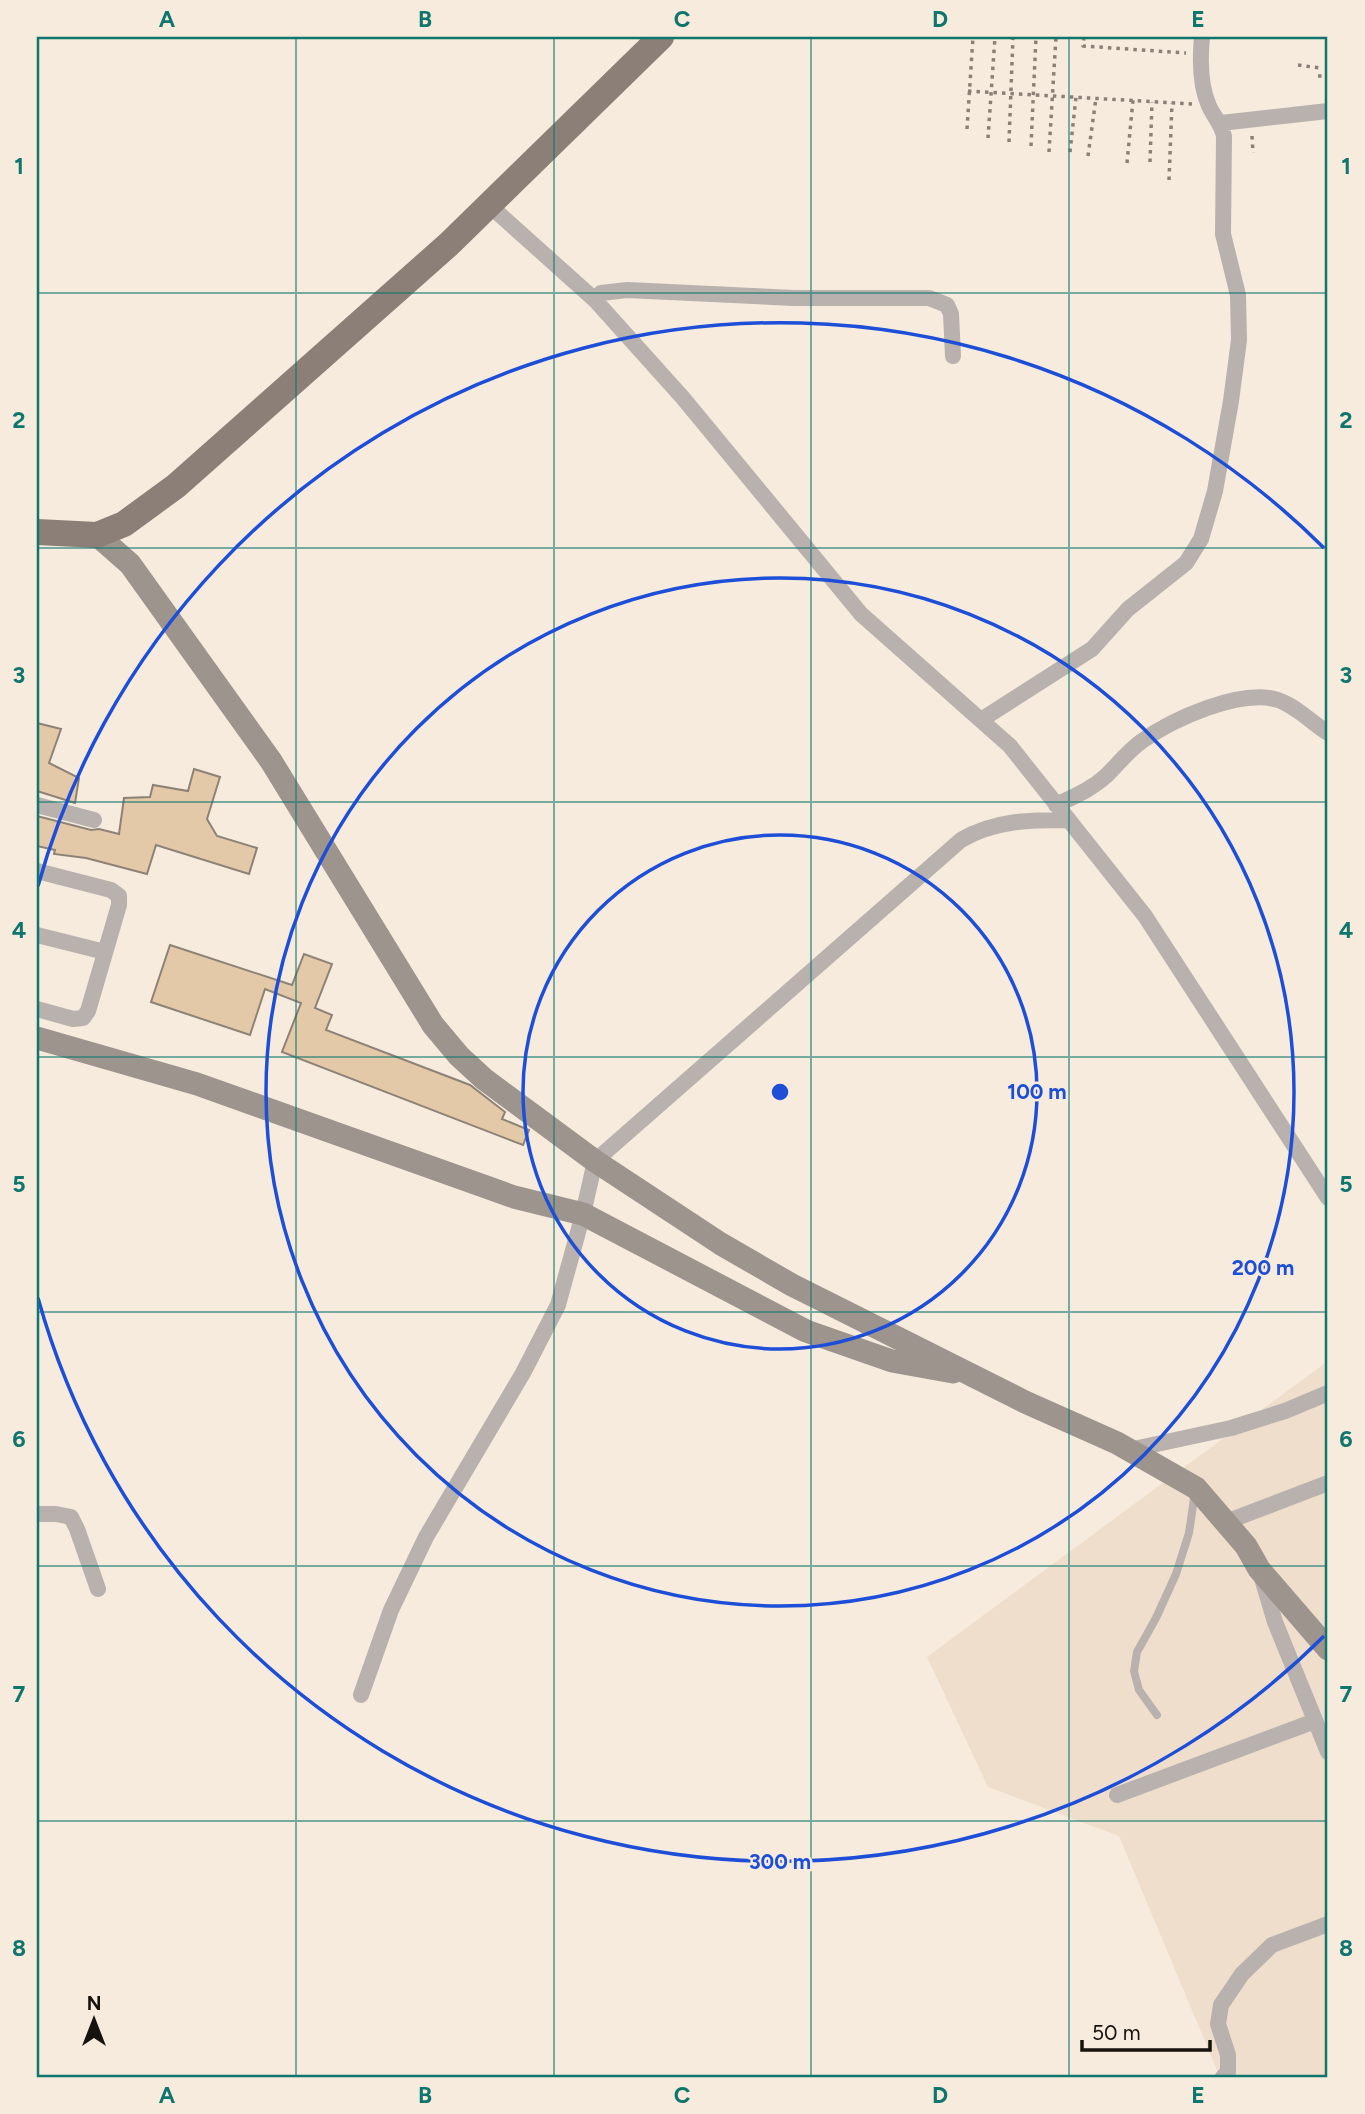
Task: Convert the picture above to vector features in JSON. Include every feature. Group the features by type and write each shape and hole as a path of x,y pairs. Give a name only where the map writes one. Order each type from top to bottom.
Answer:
{"main road":[{"path":"38,529 97,535 124,524 176,486 449,244 661,37"}],"street":[{"path":"981,720 1092,649 1128,609 1186,563 1201,539 1215,491 1239,340 1238,295 1223,234 1224,136 1221,122 1208,105 1203,88 1202,37"},
{"path":"1221,122 1328,111"},
{"path":"488,204 596,300 683,398 861,614 1010,746 1145,916 1328,1198"},
{"path":"596,300 601,293 627,290 794,298 929,298 947,305 951,314 953,356"},
{"path":"97,535 130,564 271,761 433,1025 459,1056 484,1079 595,1161 733,1251 793,1285 1025,1402 1129,1450 1196,1488 1246,1546 1259,1569 1328,1649"},
{"path":"1056,805 1087,791 1108,774 1124,754 1145,739 1190,716 1231,700 1260,697 1278,700 1328,733"},
{"path":"37,805 94,820"},
{"path":"361,1695 391,1610 426,1537 516,1385 558,1305 595,1161 961,840 979,829 1007,823 1025,820 1069,820"},
{"path":"37,871 111,890 119,896 119,905 88,1011 83,1018 73,1019 37,1009"},
{"path":"37,936 105,952"},
{"path":"37,1038 197,1084 514,1197 583,1214 806,1331 892,1361 976,1377"},
{"path":"1129,1450 1231,1428 1285,1411 1328,1393"},
{"path":"1226,1522 1328,1483"},
{"path":"37,1514 71,1517 98,1589"},
{"path":"1259,1569 1275,1622 1328,1752"},
{"path":"1117,1795 1315,1721"},
{"path":"1223,2077 1228,2072 1228,2055 1218,2024 1220,2004 1242,1973 1272,1945 1328,1924"}],"lane":[{"path":"1157,1715 1139,1690 1134,1671 1137,1652 1176,1574 1189,1533 1196,1488"}],"path":[{"path":"967,129 973,37"},
{"path":"988,138 989,92 995,37"},
{"path":"1009,142 1013,37"},
{"path":"1031,146 1036,37"},
{"path":"1049,152 1056,37"},
{"path":"1084,37 1083,46 1202,54"},
{"path":"1298,65 1320,68"},
{"path":"1318,76 1328,76"},
{"path":"968,91 1208,105"},
{"path":"1070,152 1076,97"},
{"path":"1088,156 1096,98"},
{"path":"1127,163 1133,100"},
{"path":"1150,162 1152,102"},
{"path":"1169,180 1172,103"}],"shaded area":[{"path":"1328,1361 1328,2077 1220,2077 1119,1836 988,1787 927,1657"}],"building":[{"path":"37,723 61,729 49,763 79,778 75,803 37,791"},
{"path":"194,769 220,777 207,819 217,836 257,848 249,874 156,845 147,874 86,858 54,854 55,850 37,846 37,816 119,834 124,798 150,797 153,785 188,791"},
{"path":"170,945 292,985 304,954 332,964 315,1008 332,1015 326,1030 470,1085 505,1112 502,1119 529,1130 523,1145 282,1052 301,1003 265,989 250,1035 151,1002"}]}
